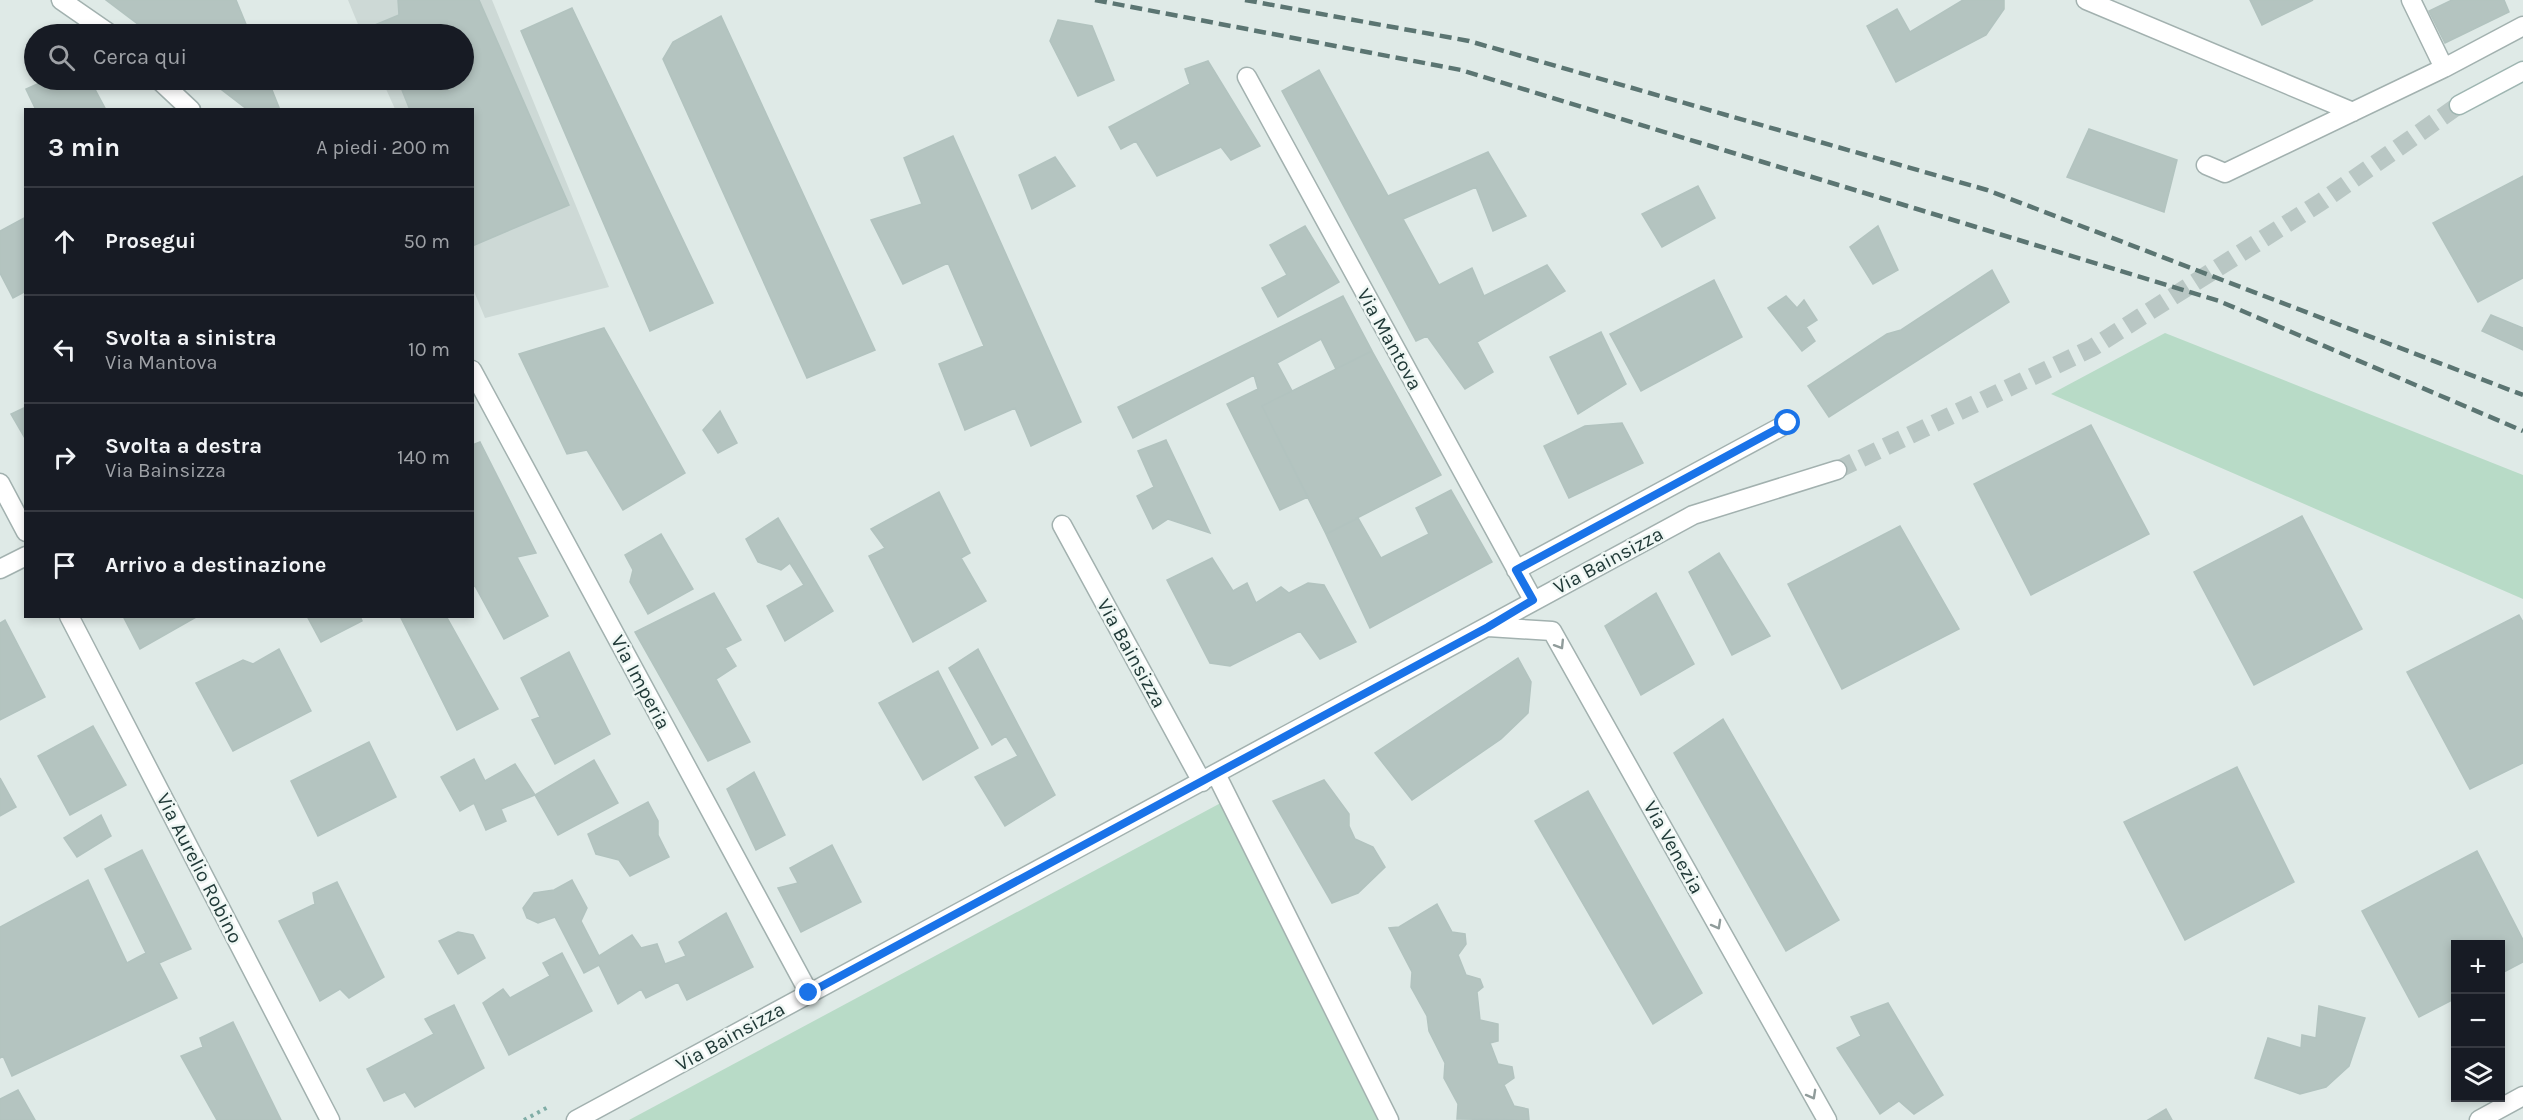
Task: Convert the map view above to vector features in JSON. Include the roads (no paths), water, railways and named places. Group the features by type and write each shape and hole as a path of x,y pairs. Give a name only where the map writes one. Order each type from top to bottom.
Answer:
{"street":[{"path":"61,0 96,24"},
{"path":"2086,0 2353,112"},
{"path":"2411,0 2444,68"},
{"path":"2206,165 2225,173 2444,68 2523,26"},
{"path":"2459,105 2523,71"},
{"name":"Via Mantova","path":"1247,77 1533,600"},
{"path":"170,90 189,108"},
{"name":"Via Imperia","path":"474,374 809,993"},
{"path":"1516,570 1788,423"},
{"name":"Via Bainsizza","path":"576,1120 1693,515 1837,470"},
{"path":"0,483 24,528"},
{"name":"Via Bainsizza","path":"1062,525 1209,778"},
{"path":"0,569 24,557"},
{"name":"Via Aurelio Robino","path":"70,618 330,1120"},
{"name":"Via Venezia","path":"1488,627 1552,631 1827,1120"},
{"path":"1209,778 1389,1120"},
{"path":"2479,1120 2523,1096"}],"tunnel":[{"path":"1837,470 2092,348 2321,202 2459,105"}],"railway":[{"path":"1095,0 1461,70 2219,301 2523,431"},
{"path":"1245,0 1469,41 1987,190 2523,395"}]}
